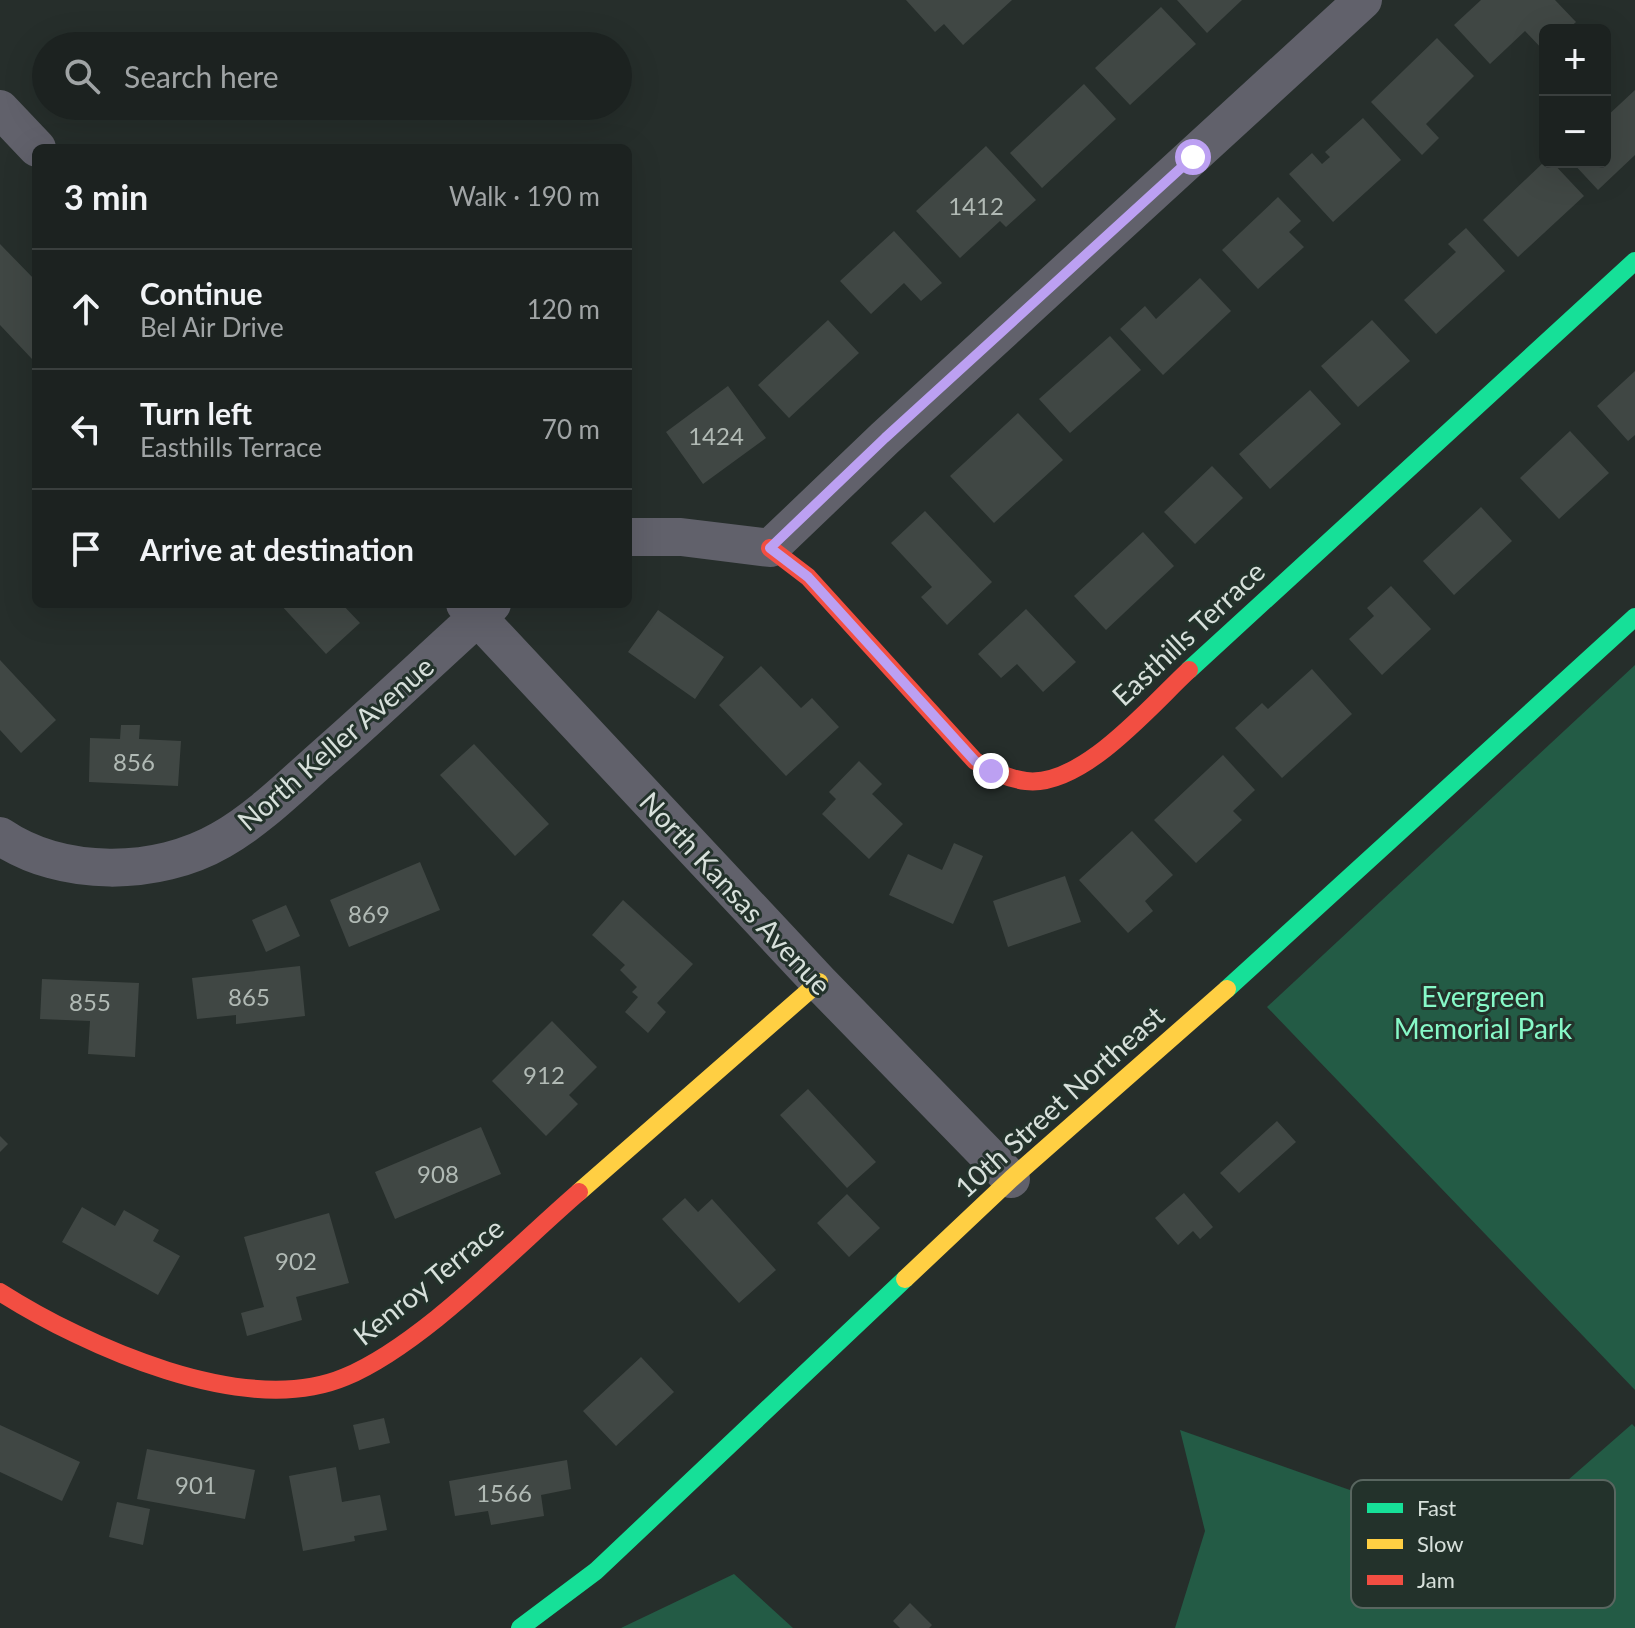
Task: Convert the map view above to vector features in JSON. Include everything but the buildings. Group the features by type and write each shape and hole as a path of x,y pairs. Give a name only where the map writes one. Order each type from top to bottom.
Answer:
{"street":[{"path":"632,537 681,537 770,548 1363,0"},
{"path":"0,109 33,144"},
{"name":"Easthills Terrace","path":"770,548 808,577 975,761 1023,783 1050,782 1084,766 1635,261"},
{"name":"North Keller Avenue","path":"0,836 32,854 76,866 130,867 183,856 221,841 266,808 478,608"},
{"name":"North Kansas Avenue","path":"478,608 819,982 1011,1179"},
{"name":"10th Street Northeast","path":"520,1628 596,1571 1011,1179 1321,906 1635,617"},
{"name":"Kenroy Terrace","path":"0,1292 40,1319 103,1346 193,1375 259,1388 315,1387 366,1368 427,1324 819,982"}],"green space":[{"name":"Evergreen Memorial Park","path":"1635,665 1635,1390 1267,1007"},
{"path":"1632,1424 1635,1427 1635,1628 1175,1628 1205,1531 1180,1430 1351,1490 1351,1608 1615,1608 1615,1480 1568,1480"},
{"path":"734,1574 793,1628 621,1628"}],"traffic: fast":[{"path":"1189,670 1635,261"},
{"path":"1227,989 1635,617"},
{"path":"520,1628 596,1571 905,1279"}],"traffic: slow":[{"path":"579,1192 819,982"},
{"path":"905,1279 1011,1179 1227,989"}],"traffic: jam":[{"path":"770,548 808,577 975,761 1013,778 1048,780 1070,772 1114,741 1189,670"},
{"path":"0,1292 76,1334 120,1354 167,1370 214,1383 261,1389 305,1388 345,1377 405,1342 466,1294 579,1192"}],"route":[{"path":"991,771 975,761 808,577 770,548 885,438 1193,157"}]}
